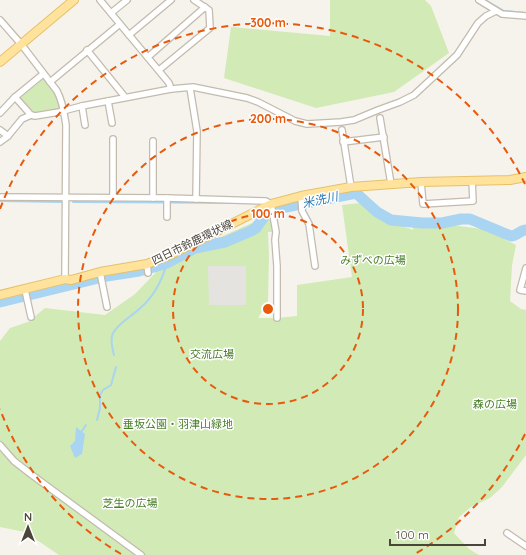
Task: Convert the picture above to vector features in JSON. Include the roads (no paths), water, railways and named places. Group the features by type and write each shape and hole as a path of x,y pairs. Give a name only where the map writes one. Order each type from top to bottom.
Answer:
{"main road":[{"path":"0,62 74,0"},
{"name":"四日市鈴鹿環状線","path":"0,296 25,292 65,279 71,280 100,273 147,265 271,206 301,197 350,187 421,182 510,180 526,177"}],"street":[{"path":"100,0 159,70 169,83 171,89"},
{"path":"110,13 126,0"},
{"path":"129,35 171,0"},
{"path":"159,70 210,28 209,10 194,0"},
{"path":"479,0 502,14 526,16"},
{"path":"148,57 205,7"},
{"path":"0,142 8,136 22,119 31,115 35,116 171,89 190,88 220,92 247,98 295,121 307,124 354,120 414,95 457,55 478,23 486,16 496,11"},
{"path":"0,20 21,44 50,82 61,99 64,110 66,125 65,279"},
{"path":"50,82 120,24"},
{"path":"87,50 125,97"},
{"path":"0,112 15,97 43,74"},
{"path":"190,88 197,131 196,199"},
{"path":"15,97 31,115"},
{"path":"108,101 112,122"},
{"path":"82,106 85,125"},
{"path":"380,118 391,184"},
{"path":"0,130 8,136"},
{"path":"342,130 350,187"},
{"path":"344,142 384,137"},
{"path":"113,139 113,198"},
{"path":"153,198 154,141"},
{"path":"421,182 423,204 473,201 472,181"},
{"path":"301,197 302,210 309,224 315,266"},
{"path":"0,198 153,198 167,201 196,199 266,201 271,206 276,232 277,318"},
{"path":"167,201 167,217"},
{"path":"147,265 148,273"},
{"path":"526,268 520,290 526,291"},
{"path":"100,273 107,307"},
{"path":"25,292 31,317"},
{"path":"0,445 14,461 141,555"},
{"path":"506,534 526,546"}],"water":[{"path":"76,427 85,434 82,454 75,458 70,446 75,441"}],"waterway":[{"path":"485,0 504,11 526,13"},
{"name":"米洗川","path":"0,302 107,276 154,267 167,263 195,248 225,242 251,231 256,228 266,214 281,208 356,193 377,212 391,220 442,223 461,219 470,219 511,236 526,230"},
{"path":"0,201 61,202"},
{"path":"73,202 254,203"},
{"path":"114,355 111,341 115,329 135,313 152,295 160,283 167,263"},
{"path":"97,420 100,408 100,395 103,390 111,385 116,367"},
{"path":"82,431 86,425"}],"park label":[{"name":"みずべの広場","path":"373,260"},
{"name":"交流広場","path":"212,354"},
{"name":"森の広場","path":"495,404"},
{"name":"垂坂公園・羽津山緑地","path":"178,424"},
{"name":"芝生の広場","path":"130,503"}]}
